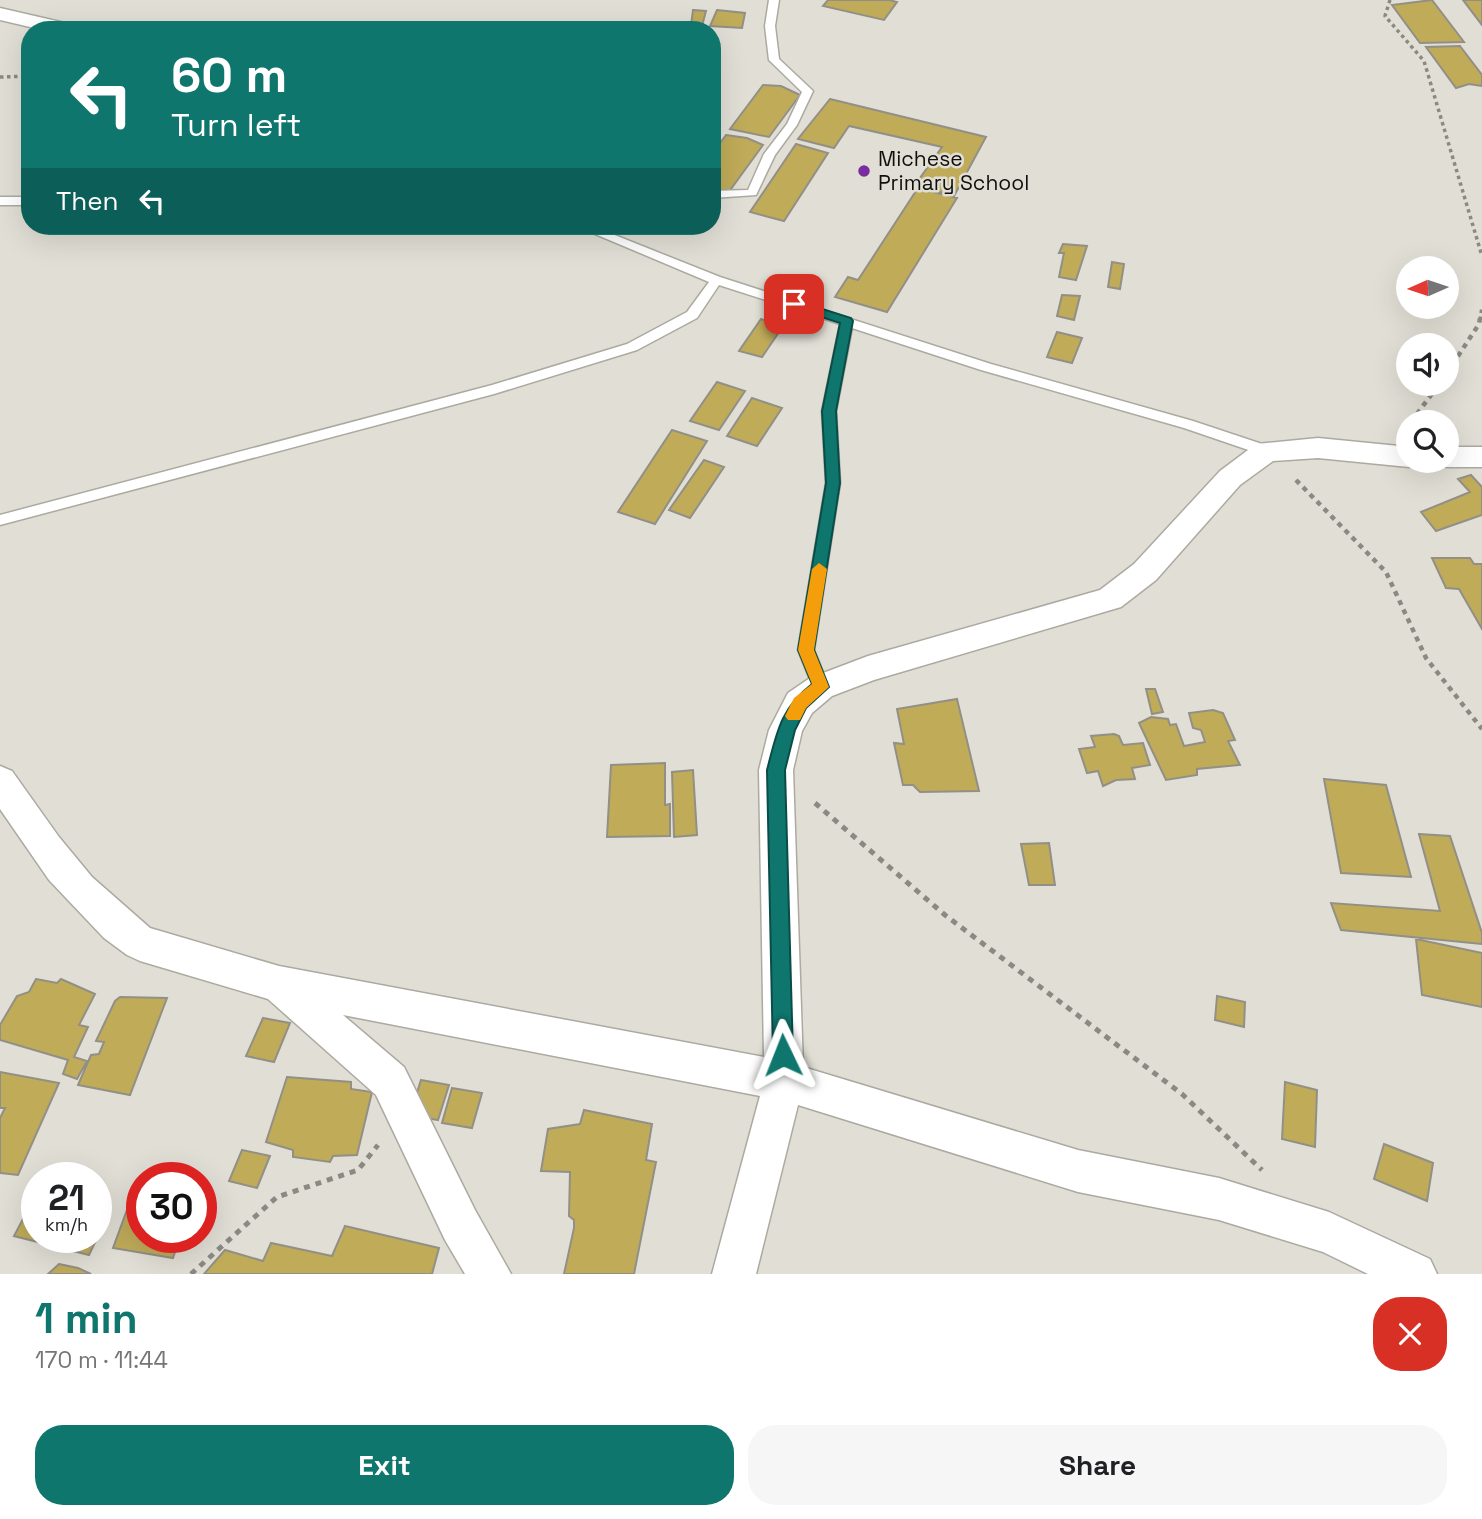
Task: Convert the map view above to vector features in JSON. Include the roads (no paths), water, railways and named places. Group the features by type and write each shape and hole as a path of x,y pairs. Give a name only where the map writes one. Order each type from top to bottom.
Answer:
{"street":[{"path":"0,13 33,21"},
{"path":"734,1274 784,1081 776,770 786,730 800,703 821,687 868,669 1110,599 1145,572 1230,478 1266,451 1318,447 1396,457"},
{"path":"1459,457 1482,457"},
{"path":"0,781 73,885 140,943 279,984 784,1081 1078,1171 1219,1199 1329,1233 1415,1274"},
{"path":"279,984 390,1081 460,1224 489,1274"}],"lane":[{"path":"721,195 752,193 770,153 792,124 808,91 774,60 770,26 774,0"},
{"path":"0,201 21,201"},
{"path":"604,235 716,280 986,367 1188,424 1266,451"},
{"path":"0,520 494,389 620,351 692,315 716,280"},
{"path":"821,687 806,650 833,483 829,411 847,321"}],"place":[{"name":"Michese Primary School","path":"864,171"}]}
